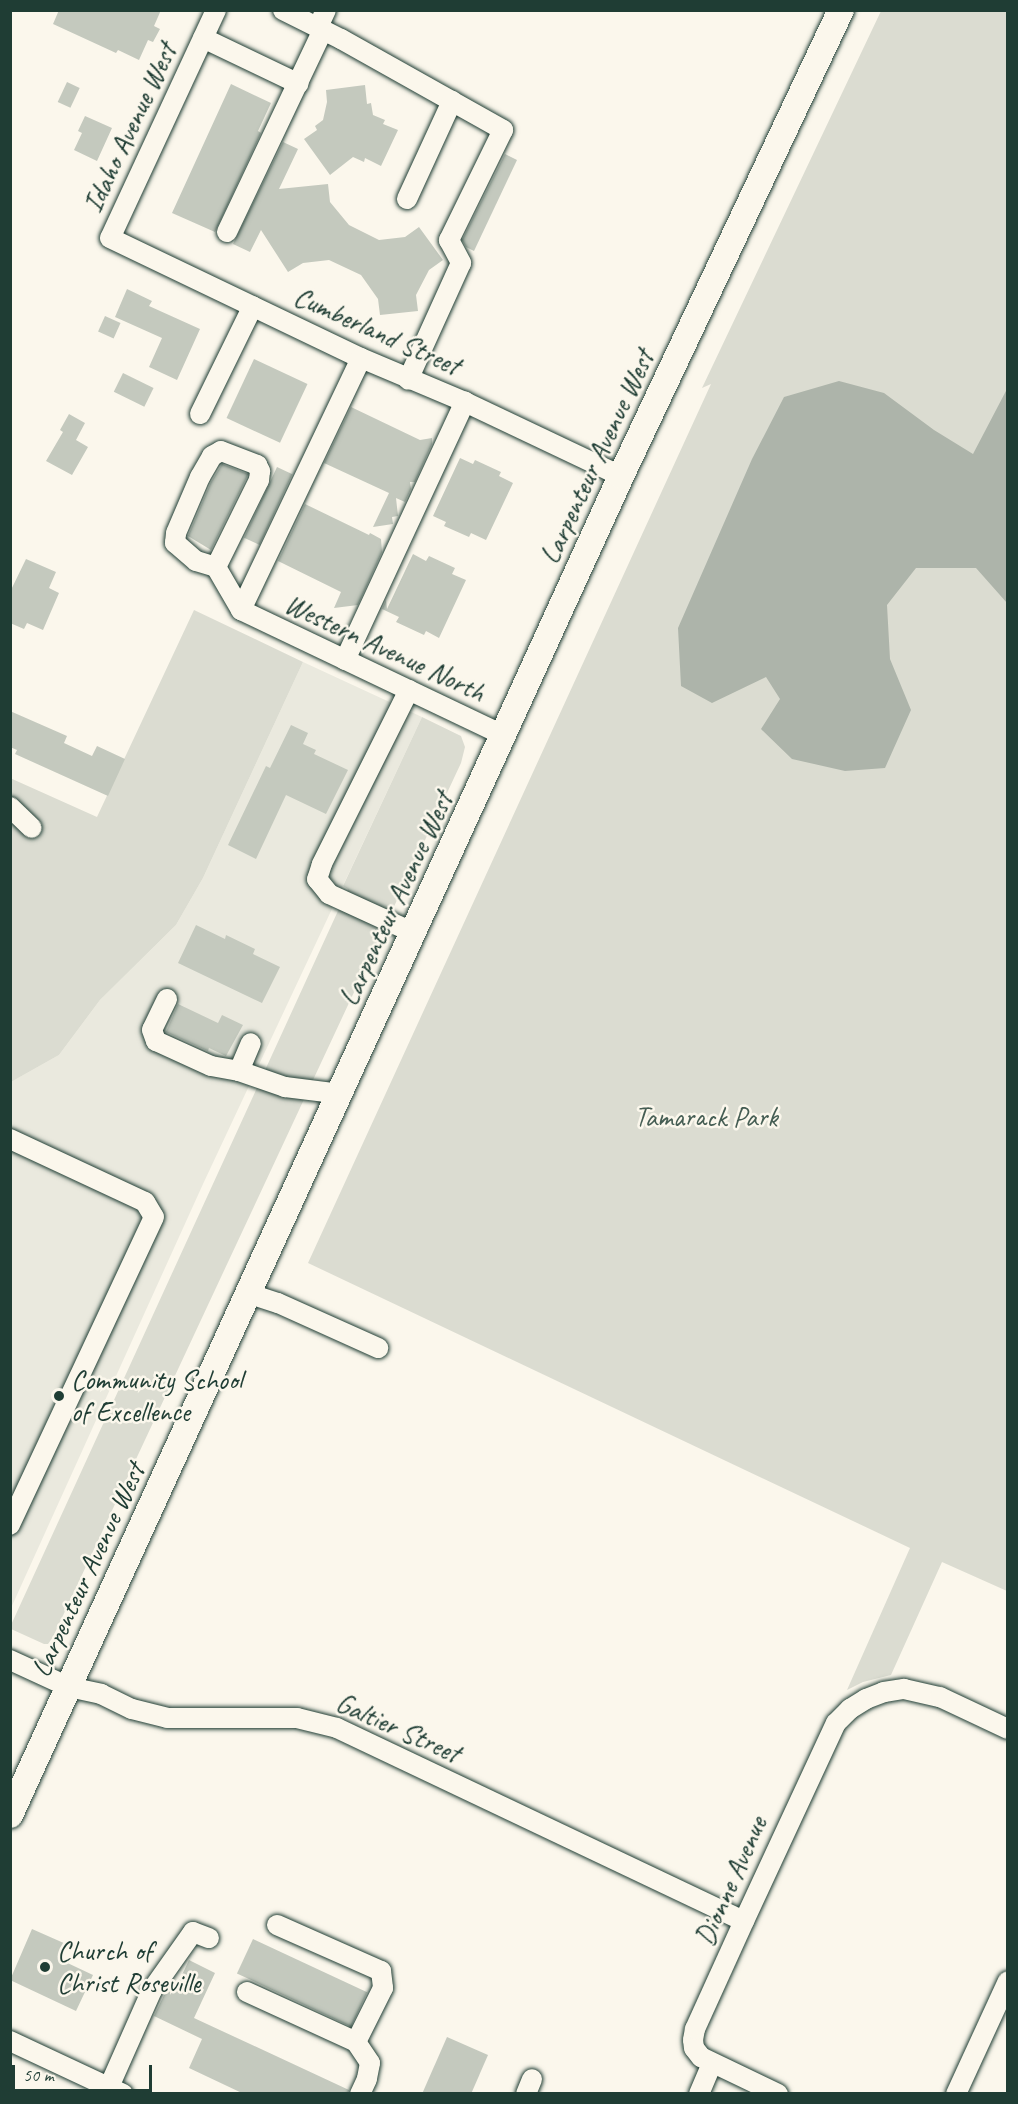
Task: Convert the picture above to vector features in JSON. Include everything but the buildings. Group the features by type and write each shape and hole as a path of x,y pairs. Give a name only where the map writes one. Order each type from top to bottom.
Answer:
{"main road":[{"name":"Larpenteur Avenue West","path":"10,1815 505,736 621,476 841,10"}],"street":[{"name":"Idaho Avenue West","path":"110,238 216,10"},
{"path":"284,10 323,22 503,130 449,240 461,263 408,380"},
{"path":"227,232 299,84 323,22"},
{"path":"203,38 299,84"},
{"path":"407,199 452,101"},
{"name":"Cumberland Street","path":"110,238 408,380 465,402 621,476"},
{"path":"200,414 253,306"},
{"path":"241,610 361,358"},
{"path":"345,660 465,402"},
{"path":"216,567 259,480 260,471 257,465 221,451 212,456 200,477 176,532 175,543 196,561 216,567 241,610"},
{"name":"Western Avenue North","path":"241,610 505,736"},
{"path":"409,690 318,873 321,886 329,894 414,933"},
{"path":"10,807 32,828"},
{"path":"166,999 152,1030 153,1037 211,1066 238,1071 285,1087 341,1094"},
{"path":"238,1071 251,1043"},
{"path":"10,1139 145,1202 154,1217 10,1525"},
{"path":"250,1294 307,1315 378,1348"},
{"name":"Galtier Street","path":"10,1660 69,1687 101,1695 132,1709 167,1718 297,1718 337,1728 744,1921"},
{"name":"Dionne Avenue","path":"712,2064 701,2057 694,2048 695,2029 827,1739 843,1716 866,1698 904,1689 940,1697 1008,1729"},
{"path":"277,1925 381,1971 383,1988 356,2042"},
{"path":"10,2041 116,2090 152,1990 193,1932 209,1938"},
{"path":"956,2094 1008,1981"},
{"path":"247,1992 356,2042 369,2063 367,2079 360,2094"},
{"path":"699,2094 712,2064 778,2094"}],"shaded area":[{"path":"839,381 884,393 934,430 973,454 1007,389 1007,603 976,568 916,568 887,605 890,659 911,710 885,768 845,771 792,759 761,729 780,699 766,677 712,703 681,686 678,628 752,459 784,397"},
{"path":"303,662 422,717 203,1184 11,1608 11,1082 59,1055 100,1000 176,925 203,878"}],"green space":[{"name":"Tamarack Park","path":"881,11 1007,11 1007,1591 942,1562 891,1675 863,1682 847,1690 910,1548 308,1263 711,384 702,388"},
{"path":"194,610 303,662 203,878 176,925 100,1000 59,1055 11,1082 10,778 97,817"},
{"path":"422,717 461,736 465,747 461,763 53,1637 48,1644 44,1644 11,1629 11,1625 348,889 343,886"}],"place":[{"name":"Community School of Excellence","path":"59,1396"},
{"name":"Church of Christ Roseville","path":"45,1967"}]}
